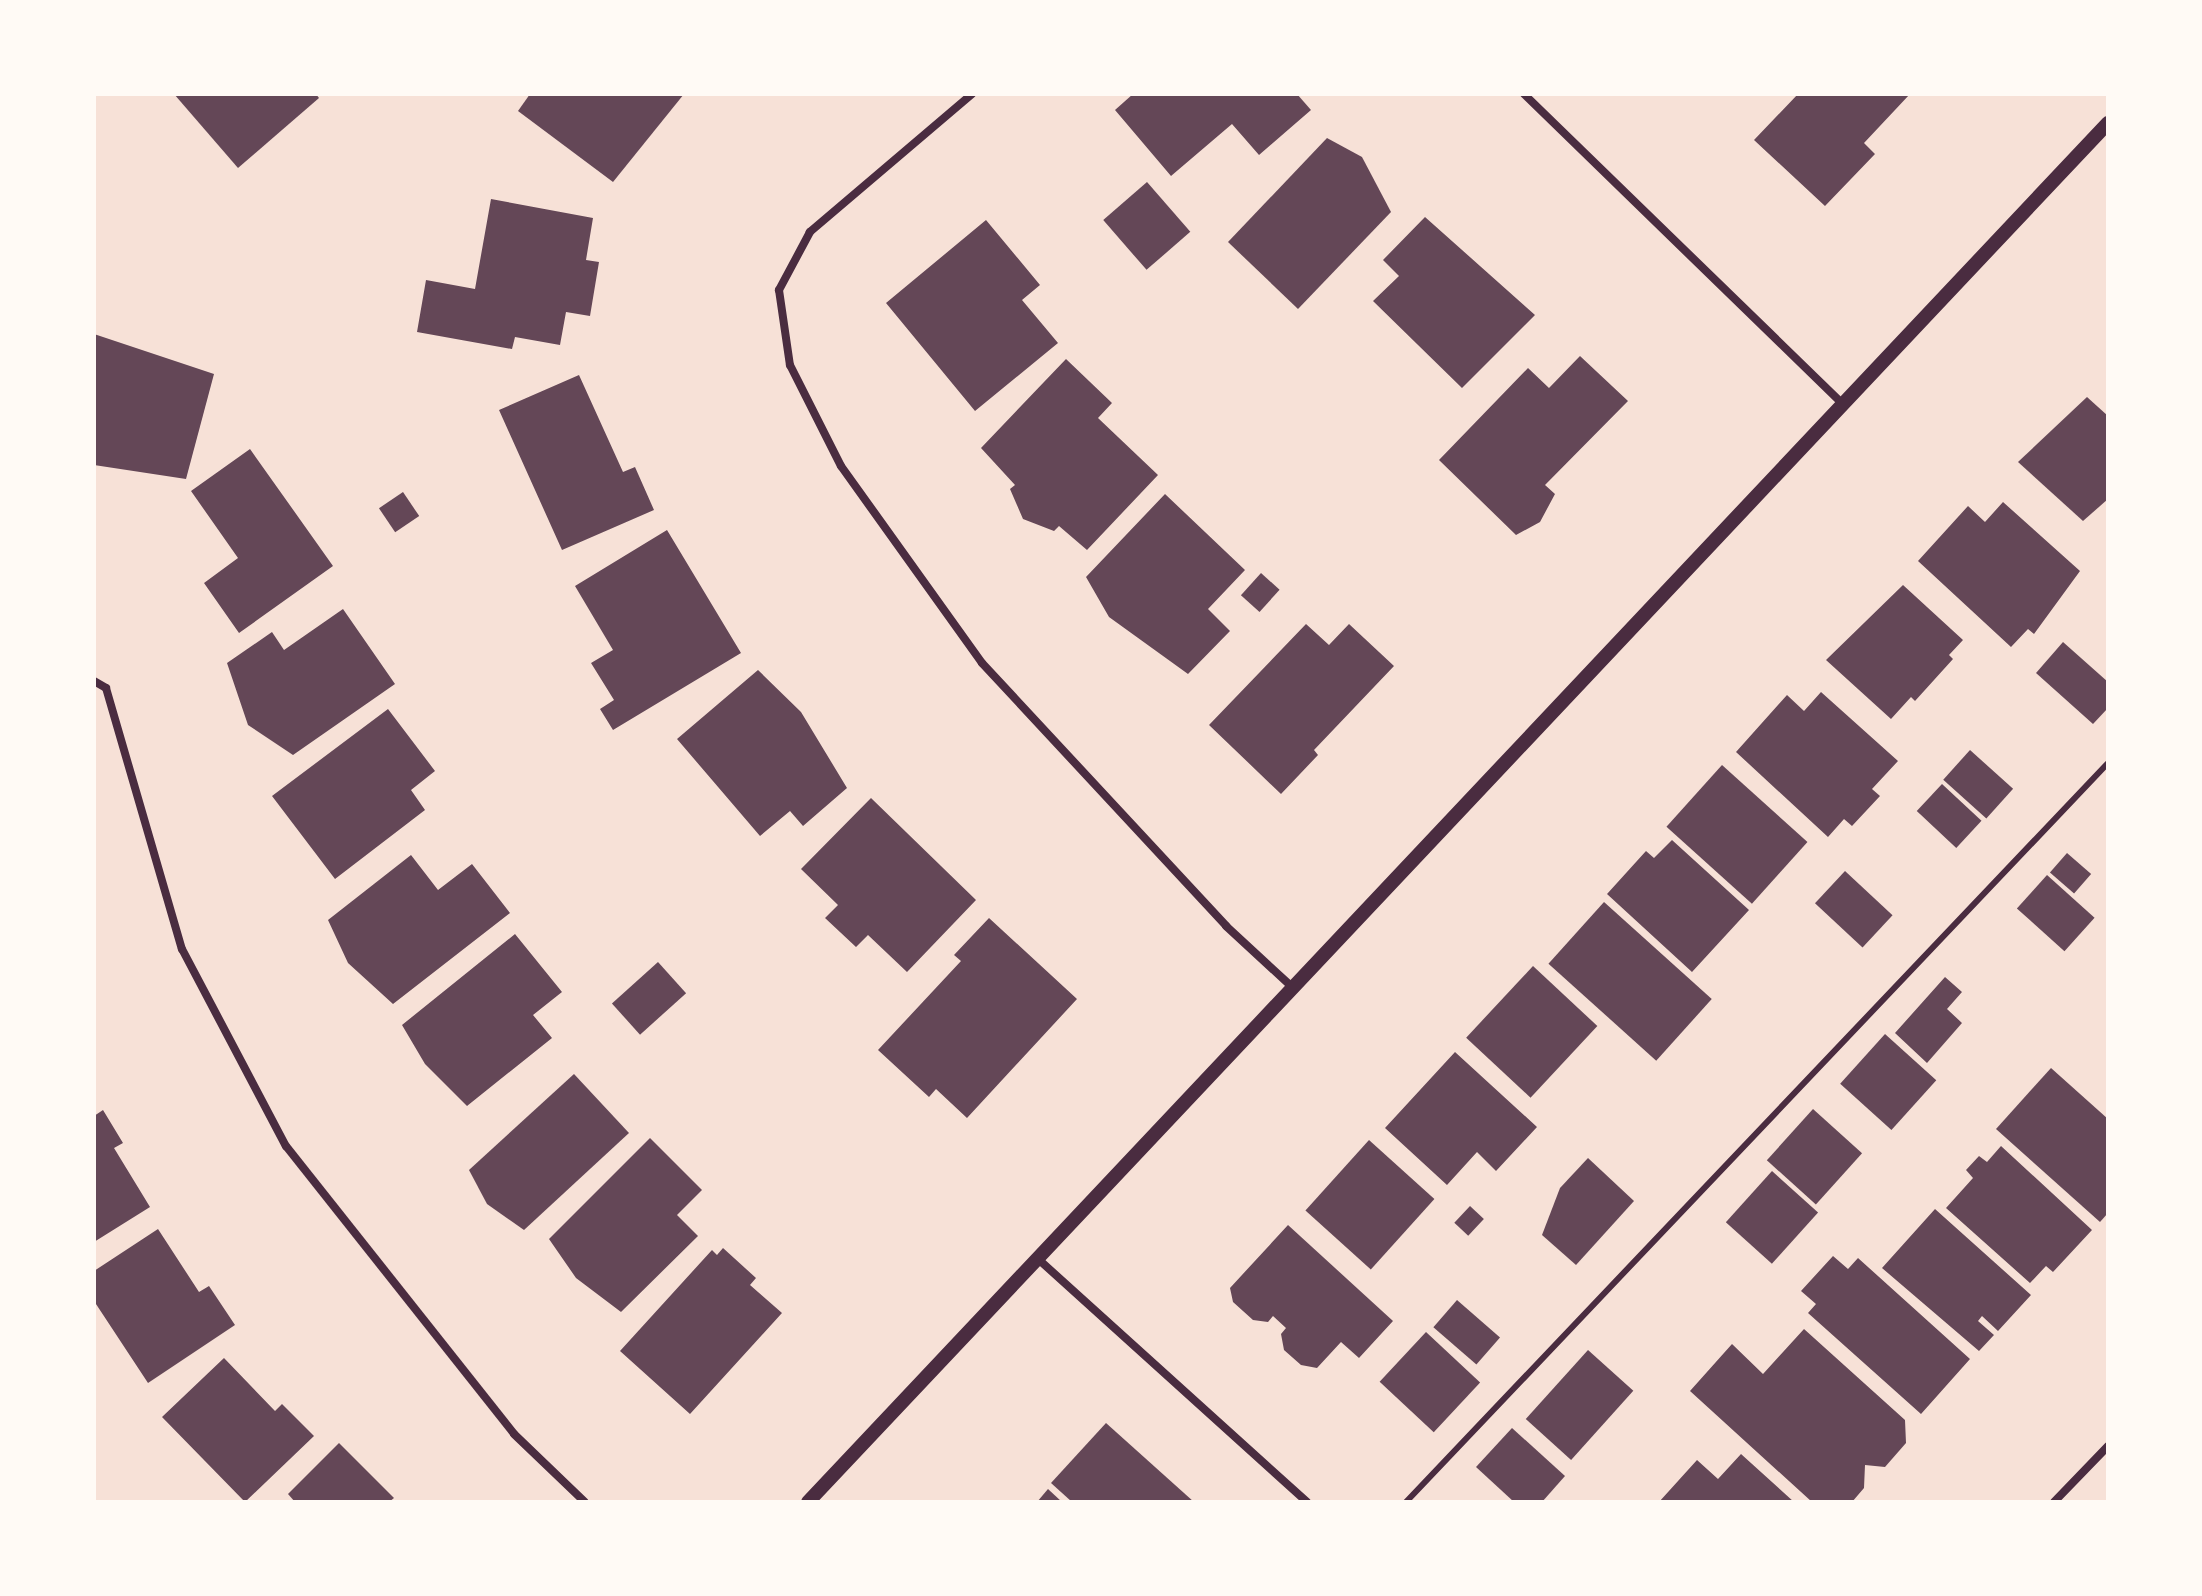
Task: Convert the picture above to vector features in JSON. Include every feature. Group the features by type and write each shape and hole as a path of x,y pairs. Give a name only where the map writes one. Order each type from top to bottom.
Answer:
{"street":[{"path":"972,94 810,232 779,290 790,365 841,466 964,639 1217,917 1292,987"},
{"path":"1524,94 1842,403"},
{"path":"808,1502 2108,123"},
{"path":"94,681 106,688 182,949 286,1146 514,1434 585,1502"},
{"path":"1037,1258 1307,1502"},
{"path":"2054,1502 2108,1446"}],"lane":[{"path":"1406,1502 2108,763"}],"building":[{"path":"174,94 316,94 319,98 238,168"},
{"path":"530,94 684,94 613,182 518,111"},
{"path":"1133,94 1297,94 1311,110 1259,155 1232,124 1171,176 1115,110"},
{"path":"1798,94 1910,94 1864,143 1875,154 1825,206 1754,140"},
{"path":"1327,138 1362,157 1391,212 1298,309 1228,242"},
{"path":"1147,182 1190,232 1147,270 1103,220"},
{"path":"491,199 593,218 586,260 599,262 590,316 566,312 560,345 515,337 512,349 417,332 426,280 475,289"},
{"path":"1425,217 1535,315 1462,388 1373,301 1399,276 1383,260"},
{"path":"986,220 1040,285 1022,300 1058,343 975,411 886,303"},
{"path":"94,334 214,374 186,479 94,465"},
{"path":"1580,356 1628,401 1545,485 1555,494 1540,522 1516,535 1439,460 1528,368 1549,388"},
{"path":"1066,359 1112,403 1098,418 1158,475 1087,550 1059,526 1054,531 1023,519 1010,489 1015,485 981,448"},
{"path":"579,375 623,472 635,467 654,510 562,550 499,410"},
{"path":"2087,397 2108,416 2108,499 2083,521 2018,462"},
{"path":"250,449 333,566 239,633 204,583 238,558 191,491"},
{"path":"403,492 419,516 395,532 379,508"},
{"path":"1165,494 1245,570 1208,609 1230,631 1188,674 1109,617 1086,577"},
{"path":"2003,502 2080,571 2034,634 2028,629 2011,647 1918,561 1968,506 1985,522"},
{"path":"667,530 741,653 613,730 600,709 614,700 591,663 613,650 575,586"},
{"path":"1261,573 1280,590 1260,612 1241,595"},
{"path":"1903,585 1963,640 1949,655 1953,659 1915,701 1911,697 1891,719 1826,660"},
{"path":"343,609 395,684 293,755 248,725 227,663 272,632 284,650"},
{"path":"1306,624 1329,645 1349,624 1394,666 1314,750 1318,755 1281,794 1209,725"},
{"path":"2063,642 2108,682 2108,708 2093,724 2036,673"},
{"path":"758,670 801,712 847,788 803,826 790,811 760,836 677,739"},
{"path":"1821,692 1898,761 1872,789 1880,796 1852,826 1844,819 1828,837 1736,752 1787,695 1804,711"},
{"path":"388,709 435,771 411,790 425,810 335,879 272,796"},
{"path":"1970,750 2013,789 1986,819 1943,780"},
{"path":"1722,765 1807,842 1752,904 1666,827"},
{"path":"1942,784 1981,821 1956,848 1917,811"},
{"path":"871,798 976,900 907,972 868,935 856,947 825,918 838,905 801,869"},
{"path":"1672,840 1749,910 1692,972 1607,894 1646,851 1654,858"},
{"path":"2067,853 2091,874 2074,894 2050,873"},
{"path":"411,855 438,890 472,864 510,913 393,1004 348,963 328,920"},
{"path":"1845,871 1893,915 1863,948 1815,903"},
{"path":"2047,875 2095,918 2064,951 2017,908"},
{"path":"1604,902 1712,999 1656,1061 1548,964"},
{"path":"989,918 1077,999 967,1118 936,1089 929,1097 878,1050 961,961 954,955"},
{"path":"515,934 562,992 533,1015 552,1038 467,1106 425,1064 402,1025"},
{"path":"658,962 686,993 640,1035 612,1003"},
{"path":"1533,966 1597,1026 1531,1098 1466,1038"},
{"path":"1945,977 1962,992 1947,1009 1962,1023 1927,1063 1895,1033"},
{"path":"1885,1034 1936,1080 1891,1130 1840,1084"},
{"path":"1455,1052 1537,1127 1496,1171 1477,1152 1447,1185 1385,1128"},
{"path":"2051,1068 2108,1119 2108,1213 2100,1222 1996,1129"},
{"path":"574,1074 629,1133 524,1230 487,1204 469,1170"},
{"path":"1813,1109 1862,1153 1816,1204 1767,1160"},
{"path":"103,1110 123,1143 114,1148 150,1207 94,1242 94,1116"},
{"path":"650,1138 702,1190 677,1215 698,1236 621,1312 576,1278 549,1239"},
{"path":"1369,1140 1434,1199 1371,1269 1305,1211"},
{"path":"2001,1146 2092,1230 2053,1272 2046,1266 2030,1283 1946,1208 1973,1178 1966,1170 1979,1156 1987,1162"},
{"path":"1588,1158 1634,1201 1576,1265 1542,1235 1560,1188"},
{"path":"1772,1171 1818,1212 1772,1264 1726,1222"},
{"path":"1470,1206 1484,1219 1468,1236 1454,1223"},
{"path":"1935,1209 2031,1295 1998,1331 1982,1316 1978,1321 1994,1335 1979,1351 1882,1268"},
{"path":"1288,1225 1393,1321 1359,1358 1341,1342 1317,1368 1301,1365 1284,1350 1281,1334 1286,1328 1273,1316 1268,1322 1253,1320 1233,1302 1230,1288"},
{"path":"158,1229 199,1292 209,1286 235,1325 148,1383 94,1301 94,1271"},
{"path":"723,1248 756,1278 750,1285 782,1313 690,1414 620,1351 712,1250 717,1255"},
{"path":"1833,1256 1848,1269 1858,1258 1970,1359 1921,1414 1808,1313 1816,1304 1801,1291"},
{"path":"1457,1300 1500,1337 1476,1365 1433,1327"},
{"path":"1804,1329 1905,1420 1906,1443 1885,1467 1865,1465 1864,1488 1852,1502 1812,1502 1690,1391 1732,1344 1763,1374"},
{"path":"1426,1332 1480,1382 1434,1432 1380,1382"},
{"path":"1588,1350 1633,1391 1571,1460 1526,1419"},
{"path":"224,1358 275,1411 282,1404 314,1436 245,1502 162,1417"},
{"path":"1106,1423 1194,1502 1072,1502 1051,1483"},
{"path":"1512,1428 1565,1476 1542,1502 1514,1502 1476,1467"},
{"path":"339,1443 394,1498 389,1502 295,1502 288,1494"},
{"path":"1741,1454 1794,1502 1659,1502 1697,1460 1718,1479"},
{"path":"1048,1489 1062,1502 1037,1502"}]}
